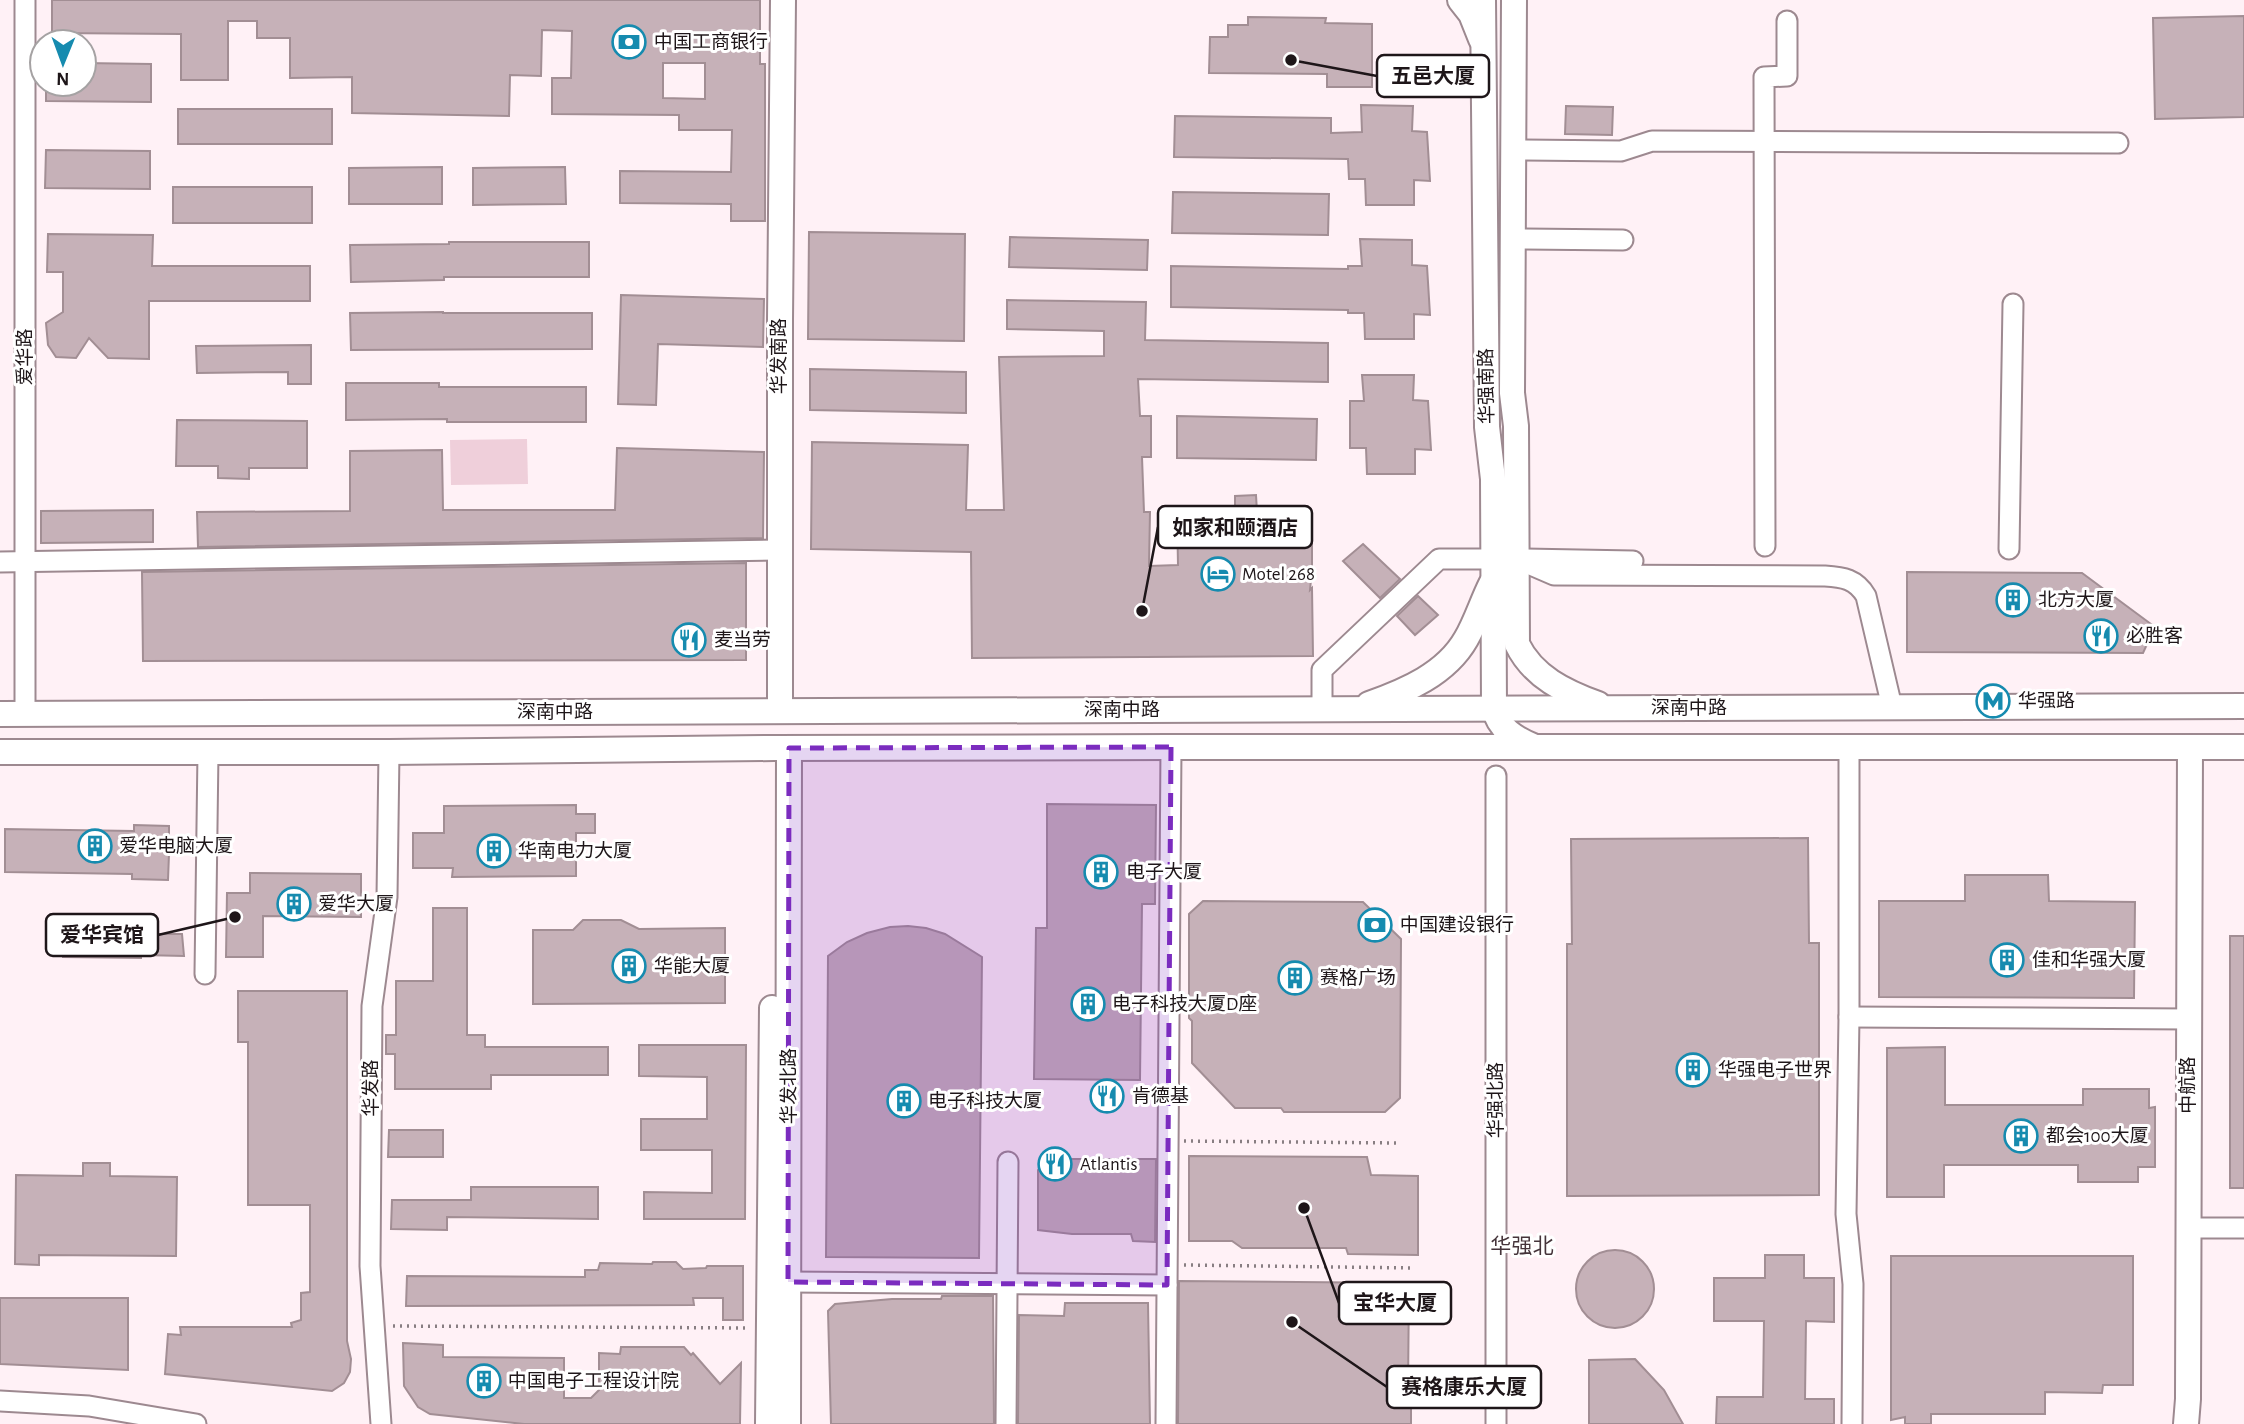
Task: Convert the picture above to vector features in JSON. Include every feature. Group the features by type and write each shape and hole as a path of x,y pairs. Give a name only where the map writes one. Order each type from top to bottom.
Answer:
{"main road":[{"name":"华发南路","path":"780,711 783,0"},
{"path":"1460,0 1471,14 1479,32 1484,55"},
{"name":"华强南路","path":"1483,0 1487,427 1502,565 1517,644 1528,663 1540,675 1570,692 1608,708"},
{"name":"华强南路","path":"1494,708 1502,565 1516,426 1512,393 1514,0"},
{"path":"1355,709 1405,690 1450,661 1467,638 1502,565"},
{"name":"深南中路","path":"0,713 2244,706"},
{"path":"1494,708 1497,720 1507,732 1520,741 1539,748"},
{"name":"深南中路","path":"0,752 1171,747 2244,747"},
{"name":"中航路","path":"2186,1424 2190,747"},
{"name":"华发北路","path":"782,748 788,1424"},
{"name":"华发北路","path":"768,1424 782,748"}],"street":[{"name":"爱华路","path":"25,0 25,713"},
{"path":"1765,546 1765,78 1787,76 1787,21"},
{"path":"1514,150 1621,151 1652,141 2118,143"},
{"path":"1513,239 1623,240"},
{"path":"2009,549 2013,304"},
{"path":"0,562 779,550"},
{"path":"1322,709 1322,670 1439,559 1502,565 1554,575 1825,576 1850,580 1860,587 1866,596 1892,707"},
{"path":"1502,565 1633,561"},
{"path":"1849,746 1846,1214 1853,1284 1852,1424"},
{"path":"1166,1424 1171,747"},
{"path":"205,974 208,752"},
{"name":"华发路","path":"381,1424 370,1266 372,1006 387,897 389,752"},
{"name":"华强北路","path":"1496,776 1496,1424"},
{"path":"1849,1017 2188,1019"},
{"path":"1006,1424 1008,1162"},
{"path":"2188,1228 2244,1228"},
{"path":"788,1282 1167,1285"},
{"path":"0,1401 116,1410 196,1424"}],"path":[{"path":"1168,1141 1399,1143"},
{"path":"1167,1265 1414,1268"},
{"path":"373,1326 769,1328"}],"highlighted area":[{"path":"1171,747 1167,1285 788,1282 789,748"}],"shaded area":[{"path":"527,439 528,484 451,485 450,440"}],"building":[{"path":"52,0 760,0 760,64 765,64 765,221 731,221 731,204 620,203 620,171 731,172 732,130 679,130 679,115 552,114 552,78 571,78 572,31 542,30 541,76 510,75 509,116 352,113 352,77 290,78 290,38 257,38 257,21 228,21 228,80 181,80 181,34 98,33 98,28 52,28","holes":["663,63 705,63 705,99 663,98"]},
{"path":"2244,16 2244,117 2155,119 2153,18"},
{"path":"1248,17 1326,18 1325,23 1372,24 1372,87 1327,87 1327,74 1209,73 1210,37 1228,37 1228,25 1248,25"},
{"path":"98,63 151,64 151,102 46,101 46,98 98,98"},
{"path":"1361,105 1413,106 1412,131 1427,132 1430,181 1414,180 1414,205 1366,205 1365,179 1349,179 1348,159 1174,157 1175,116 1331,118 1331,133 1362,132"},
{"path":"1566,106 1613,107 1612,135 1565,134"},
{"path":"178,109 332,109 332,144 178,144"},
{"path":"46,150 150,151 150,189 45,188"},
{"path":"442,167 442,204 349,204 349,168"},
{"path":"565,167 566,204 473,205 473,168"},
{"path":"173,187 312,187 312,223 173,223"},
{"path":"1173,192 1329,194 1328,235 1172,233"},
{"path":"809,232 965,234 964,341 808,339"},
{"path":"48,234 153,235 152,266 310,266 310,301 149,301 149,359 108,358 89,338 76,358 56,357 48,345 46,323 63,312 63,272 47,272"},
{"path":"1010,237 1148,240 1147,270 1009,267"},
{"path":"1360,239 1412,240 1412,265 1427,266 1430,315 1414,314 1414,339 1365,339 1364,313 1348,313 1348,310 1171,307 1171,266 1348,269 1348,266 1362,266"},
{"path":"589,242 589,277 444,277 444,280 351,282 350,245"},
{"path":"621,295 764,299 763,347 658,344 656,405 618,404"},
{"path":"1007,300 1146,302 1145,340 1328,343 1328,382 1138,379 1140,416 1151,416 1151,457 1142,457 1144,512 1150,512 1149,566 1178,565 1177,512 1235,512 1235,496 1256,495 1257,512 1302,510 1304,531 1312,531 1310,590 1312,588 1313,656 972,658 971,552 811,549 812,442 968,445 966,510 1004,510 999,357 1104,356 1104,331 1007,329"},
{"path":"350,313 592,313 592,349 351,350"},
{"path":"311,345 311,384 288,384 288,372 197,373 196,346"},
{"path":"810,369 966,372 966,413 810,410"},
{"path":"1362,375 1414,375 1413,400 1428,401 1431,450 1415,449 1415,474 1367,474 1366,448 1350,448 1350,401 1364,401"},
{"path":"346,383 439,383 439,387 586,387 586,422 346,420"},
{"path":"1177,416 1317,419 1316,460 1177,458"},
{"path":"177,420 307,421 307,468 249,468 249,479 218,478 218,466 176,466"},
{"path":"617,448 764,452 763,538 198,547 197,512 350,511 350,451 442,450 443,510 615,510"},
{"path":"153,510 153,542 41,543 41,511"},
{"path":"1363,544 1400,579 1380,598 1343,561"},
{"path":"746,563 746,660 143,661 142,572"},
{"name":"北方大厦","path":"1907,572 2082,573 2155,627 2143,653 1907,652"},
{"path":"1418,596 1438,615 1415,635 1397,616"},
{"path":"1047,804 1156,805 1155,904 1142,904 1140,1080 1034,1079 1036,928 1047,928"},
{"name":"华南电力大厦","path":"576,805 576,814 595,814 595,833 576,833 576,876 452,877 453,868 413,868 413,833 444,833 444,806"},
{"name":"爱华电脑大厦","path":"134,825 169,826 169,837 186,838 186,854 169,854 168,880 132,879 132,874 5,872 5,829 134,831"},
{"name":"华强电子世界","path":"1808,838 1809,943 1819,943 1819,1195 1567,1196 1567,944 1572,944 1571,839"},
{"name":"爱华大厦","path":"250,873 361,874 361,917 263,916 263,957 226,957 227,893 250,893"},
{"name":"佳和华强大厦","path":"1965,875 2048,875 2049,901 2135,902 2134,998 1879,997 1879,901 1965,901"},
{"name":"赛格广场","path":"1203,901 1363,902 1401,939 1400,1098 1385,1112 1284,1112 1281,1108 1235,1108 1192,1063 1189,914"},
{"path":"433,908 467,908 467,1035 485,1035 485,1047 608,1047 608,1075 491,1075 491,1089 395,1089 395,1054 386,1054 386,1035 396,1035 396,981 433,981"},
{"path":"61,915 100,915 101,934 182,934 184,956 63,957"},
{"name":"华能大厦","path":"583,920 621,920 639,929 725,928 725,1003 533,1004 533,930 573,930"},
{"name":"电子科技大厦","path":"908,926 945,934 982,957 979,1258 826,1257 828,956 847,942 867,933"},
{"path":"2230,936 2244,936 2244,1188 2230,1188"},
{"path":"238,991 347,991 347,1341 351,1359 350,1372 344,1383 332,1391 165,1374 168,1334 181,1335 180,1327 292,1327 291,1323 301,1320 301,1293 310,1292 310,1205 248,1205 248,1042 238,1042"},
{"path":"639,1045 746,1045 745,1219 644,1219 644,1192 712,1193 712,1150 641,1150 641,1119 707,1119 707,1077 639,1076"},
{"name":"都会100大厦","path":"1945,1047 1945,1105 2083,1105 2083,1089 2149,1089 2149,1108 2155,1107 2155,1167 2138,1167 2138,1182 2078,1182 2078,1165 1944,1165 1944,1197 1887,1197 1887,1048"},
{"path":"389,1130 443,1130 443,1157 388,1157"},
{"path":"1189,1156 1367,1157 1371,1175 1418,1176 1418,1255 1348,1254 1346,1248 1242,1248 1232,1241 1189,1241"},
{"path":"1047,1159 1156,1159 1155,1242 1133,1241 1131,1234 1072,1234 1038,1230 1038,1170"},
{"path":"83,1163 110,1163 110,1176 177,1177 176,1256 39,1255 39,1265 15,1264 16,1175 83,1176"},
{"path":"471,1187 598,1187 598,1219 447,1217 447,1230 391,1229 392,1200 471,1200"},
{"path":"1615,1250 1630,1253 1643,1261 1651,1274 1654,1289 1651,1304 1643,1317 1630,1325 1615,1328 1600,1325 1587,1317 1579,1304 1576,1289 1579,1274 1587,1261 1600,1253"},
{"path":"1765,1255 1804,1255 1804,1278 1834,1278 1834,1322 1806,1321 1805,1399 1834,1399 1834,1424 1716,1424 1717,1397 1763,1397 1764,1321 1714,1321 1714,1278 1765,1278"},
{"path":"1891,1256 2133,1256 2133,1385 2103,1385 2102,1393 2045,1392 2045,1414 1931,1414 1931,1424 1905,1424 1905,1417 1891,1420"},
{"path":"676,1262 683,1269 743,1266 743,1320 723,1320 723,1298 693,1298 694,1305 406,1306 407,1276 585,1277 585,1270 598,1270 600,1263"},
{"path":"1179,1281 1409,1283 1408,1389 1411,1389 1411,1424 1178,1424"},
{"path":"942,1296 993,1296 994,1424 831,1424 828,1311 835,1304 892,1299 941,1299"},
{"path":"0,1298 128,1298 128,1370 0,1364"},
{"path":"1065,1303 1148,1303 1150,1424 1018,1424 1019,1315 1064,1316"},
{"name":"中国电子工程设计院","path":"403,1343 443,1345 443,1357 564,1358 564,1398 591,1398 599,1390 599,1353 620,1354 621,1347 684,1347 691,1355 693,1353 720,1384 741,1363 740,1424 524,1424 430,1414 418,1407 404,1386"},
{"path":"1635,1359 1664,1390 1683,1424 1589,1424 1589,1360"}],"place":[{"name":"中国工商银行","path":"629,42"},
{"name":"五邑大厦","path":"1291,60"},
{"name":"Motel 268","path":"1218,574"},
{"name":"北方大厦","path":"2013,600"},
{"name":"如家和颐酒店","path":"1142,611"},
{"name":"必胜客","path":"2101,636"},
{"name":"麦当劳","path":"689,640"},
{"name":"华强路","path":"1993,701"},
{"name":"爱华电脑大厦","path":"95,846"},
{"name":"华南电力大厦","path":"494,851"},
{"name":"电子大厦","path":"1101,872"},
{"name":"爱华大厦","path":"294,904"},
{"name":"爱华宾馆","path":"235,917"},
{"name":"中国建设银行","path":"1375,925"},
{"name":"佳和华强大厦","path":"2007,960"},
{"name":"华能大厦","path":"629,966"},
{"name":"赛格广场","path":"1295,978"},
{"name":"电子科技大厦D座","path":"1088,1004"},
{"name":"华强电子世界","path":"1693,1070"},
{"name":"肯德基","path":"1107,1096"},
{"name":"电子科技大厦","path":"904,1101"},
{"name":"都会100大厦","path":"2021,1136"},
{"name":"Atlantis","path":"1055,1164"},
{"name":"宝华大厦","path":"1304,1208"},
{"name":"赛格康乐大厦","path":"1292,1322"},
{"name":"中国电子工程设计院","path":"484,1381"}],"district":[{"name":"华强北","path":"1522,1246"}]}
